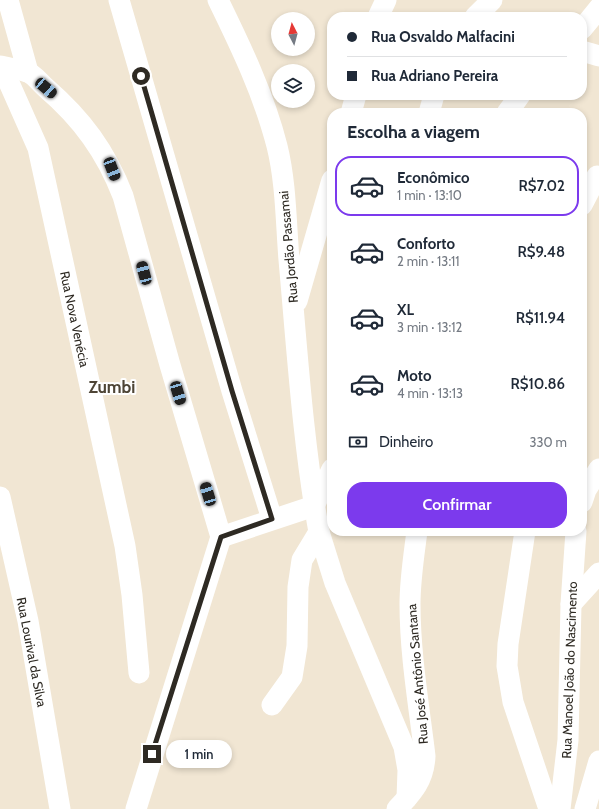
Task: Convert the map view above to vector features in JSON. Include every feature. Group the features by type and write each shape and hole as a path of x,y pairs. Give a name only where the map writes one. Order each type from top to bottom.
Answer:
{"street":[{"path":"8,0 28,72"},
{"path":"119,0 232,391 272,519"},
{"name":"Rua Jordão Passamai","path":"218,0 246,58 264,102 277,147 314,506 319,532 336,583 404,747 408,770 402,804"},
{"path":"380,12 386,0"},
{"path":"481,12 492,0"},
{"path":"587,23 599,8"},
{"path":"587,52 599,56"},
{"path":"1,66 28,72 55,96 83,125 100,148 112,169 123,196 170,365 221,537 136,809"},
{"name":"Rua Nova Venécia","path":"1,66 38,148 125,546 132,595 139,673"},
{"path":"587,191 593,175"},
{"path":"294,312 327,197"},
{"path":"587,488 599,469"},
{"path":"221,537 314,506 327,479"},
{"name":"Rua Lourival da Silva","path":"0,497 28,621 60,809"},
{"path":"272,705 292,677 296,646 298,587 302,560 319,532"},
{"name":"Rua José Antônio Santana","path":"402,804 422,778 425,761 410,605 411,573 416,536"},
{"path":"524,536 508,644 507,666 513,702 530,748 549,809"},
{"name":"Rua Manoel João do Nascimento","path":"560,809 568,740 571,604 576,536"},
{"path":"571,604 599,573"},
{"path":"585,809 599,761"}],"district":[{"name":"Zumbi","path":"112,387"}],"route":[{"path":"141,76 232,391 272,519 221,537 152,754"}]}
